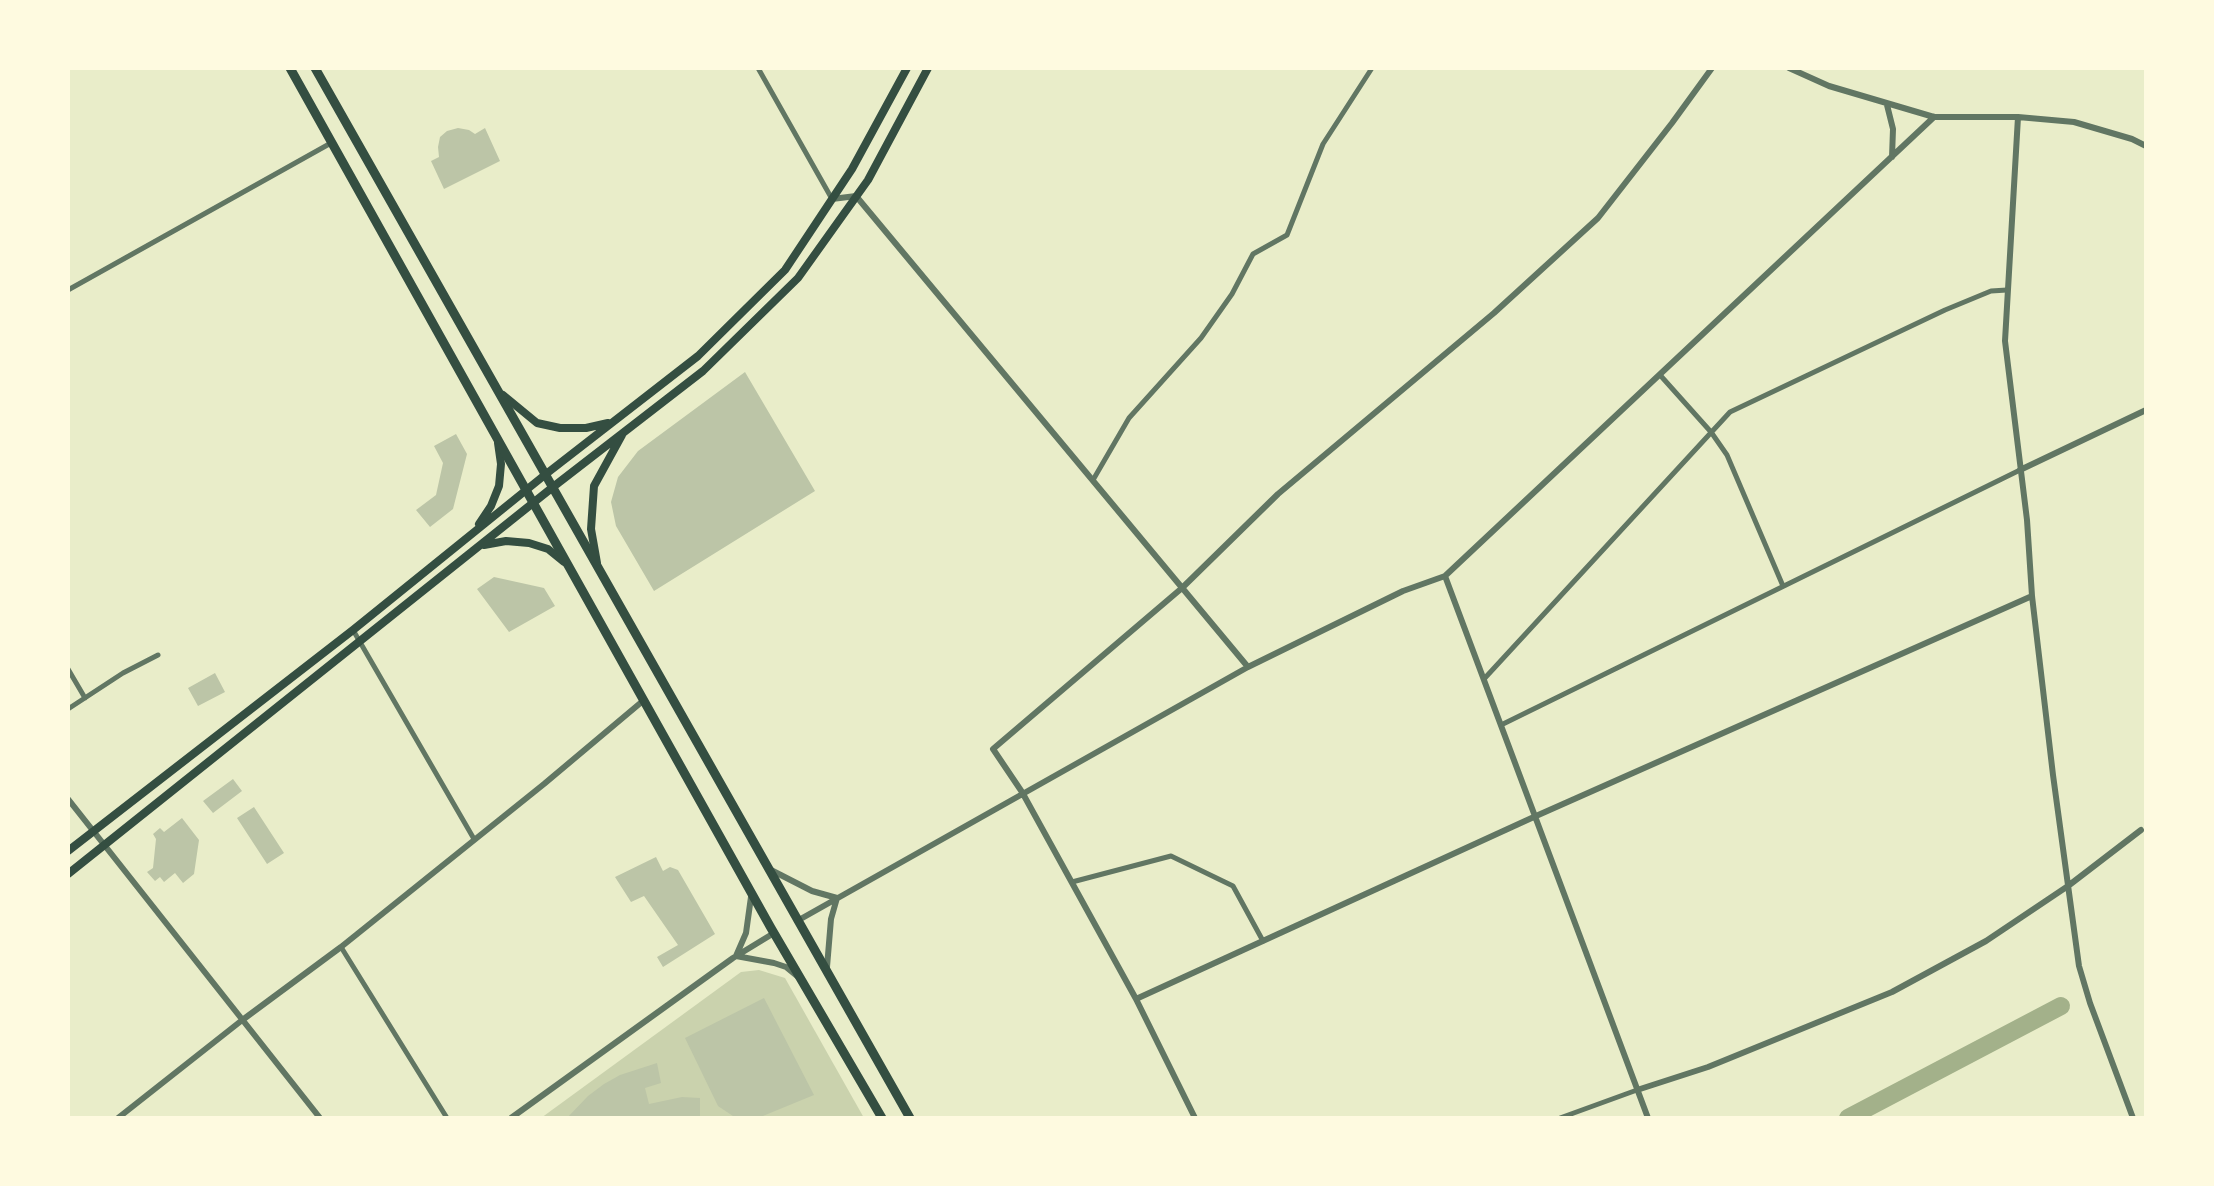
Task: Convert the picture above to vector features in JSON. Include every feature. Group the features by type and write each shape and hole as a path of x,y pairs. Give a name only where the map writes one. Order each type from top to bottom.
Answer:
{"highway":[{"path":"290,68 751,891 770,936 802,980 882,1118"},
{"path":"315,68 910,1118"}],"main road":[{"path":"68,851 698,356 786,270 852,168 907,68"},
{"path":"68,874 704,371 798,278 868,180 928,68"},
{"path":"500,393 537,423 586,428 612,422"},
{"path":"597,563 591,529 594,486 624,432"},
{"path":"474,532 499,486 497,439"},
{"path":"480,546 529,542 548,549 569,565"}],"street":[{"path":"758,68 832,199 856,196 1248,667"},
{"path":"1092,482 1129,418 1212,324 1252,254 1287,236 1323,144 1372,68"},
{"path":"1194,1118 1136,999 1022,792 993,749 1182,588 1278,494 1494,312 1598,218 1712,68"},
{"path":"1789,68 1829,86 1934,117 2074,122 2146,146"},
{"path":"1887,104 1894,129 1892,158"},
{"path":"797,921 1248,667 1403,591 1445,576 1934,117"},
{"path":"2018,117 2006,341 2032,596 2080,966 2133,1118"},
{"path":"68,290 332,142"},
{"path":"1484,679 1730,412 1945,310 1991,290 2008,290"},
{"path":"1660,375 1727,455 1783,586"},
{"path":"1501,725 2146,410"},
{"path":"1445,576 1648,1118"},
{"path":"1136,999 2032,596"},
{"path":"353,630 474,839"},
{"path":"68,709 158,655"},
{"path":"68,669 85,698"},
{"path":"120,1118 341,948 644,700"},
{"path":"68,800 320,1118"},
{"path":"1560,1118 1708,1067 1892,992 1986,941 2144,828"},
{"path":"1072,882 1171,856 1233,886 1264,941"},
{"path":"768,868 812,892 837,898"},
{"path":"736,956 749,920 751,891"},
{"path":"826,973 837,898"},
{"path":"512,1118 736,956 770,936"},
{"path":"341,948 447,1118"},
{"path":"736,956 760,958 786,967 802,980"}],"green space":[{"path":"759,970 785,978 864,1118 541,1118 741,972"}],"building":[{"path":"458,128 475,134 485,128 500,161 444,189 431,161 439,157 440,137"},
{"path":"745,372 815,491 654,591 616,526 611,502 618,477 638,451"},
{"path":"456,434 467,454 453,509 430,527 416,510 436,495 443,463 434,446"},
{"path":"494,577 544,588 555,606 509,632 477,589"},
{"path":"215,673 225,692 198,706 188,688"},
{"path":"233,779 242,791 213,813 203,801"},
{"path":"254,807 284,853 267,864 237,818"},
{"path":"182,818 199,840 194,874 183,883 175,873 164,882 160,877 155,881 147,872 153,868 153,834 160,828 164,832"},
{"path":"656,857 663,871 670,867 678,870 715,934 663,967 657,957 678,945 644,896 631,902 615,877"},
{"path":"764,998 814,1095 758,1118 736,1118 718,1106 685,1038"},
{"path":"657,1063 661,1083 645,1088 649,1104 682,1097 700,1098 700,1118 567,1118 604,1084"}],"waterway":[{"path":"1848,1118 2061,1006"}]}
